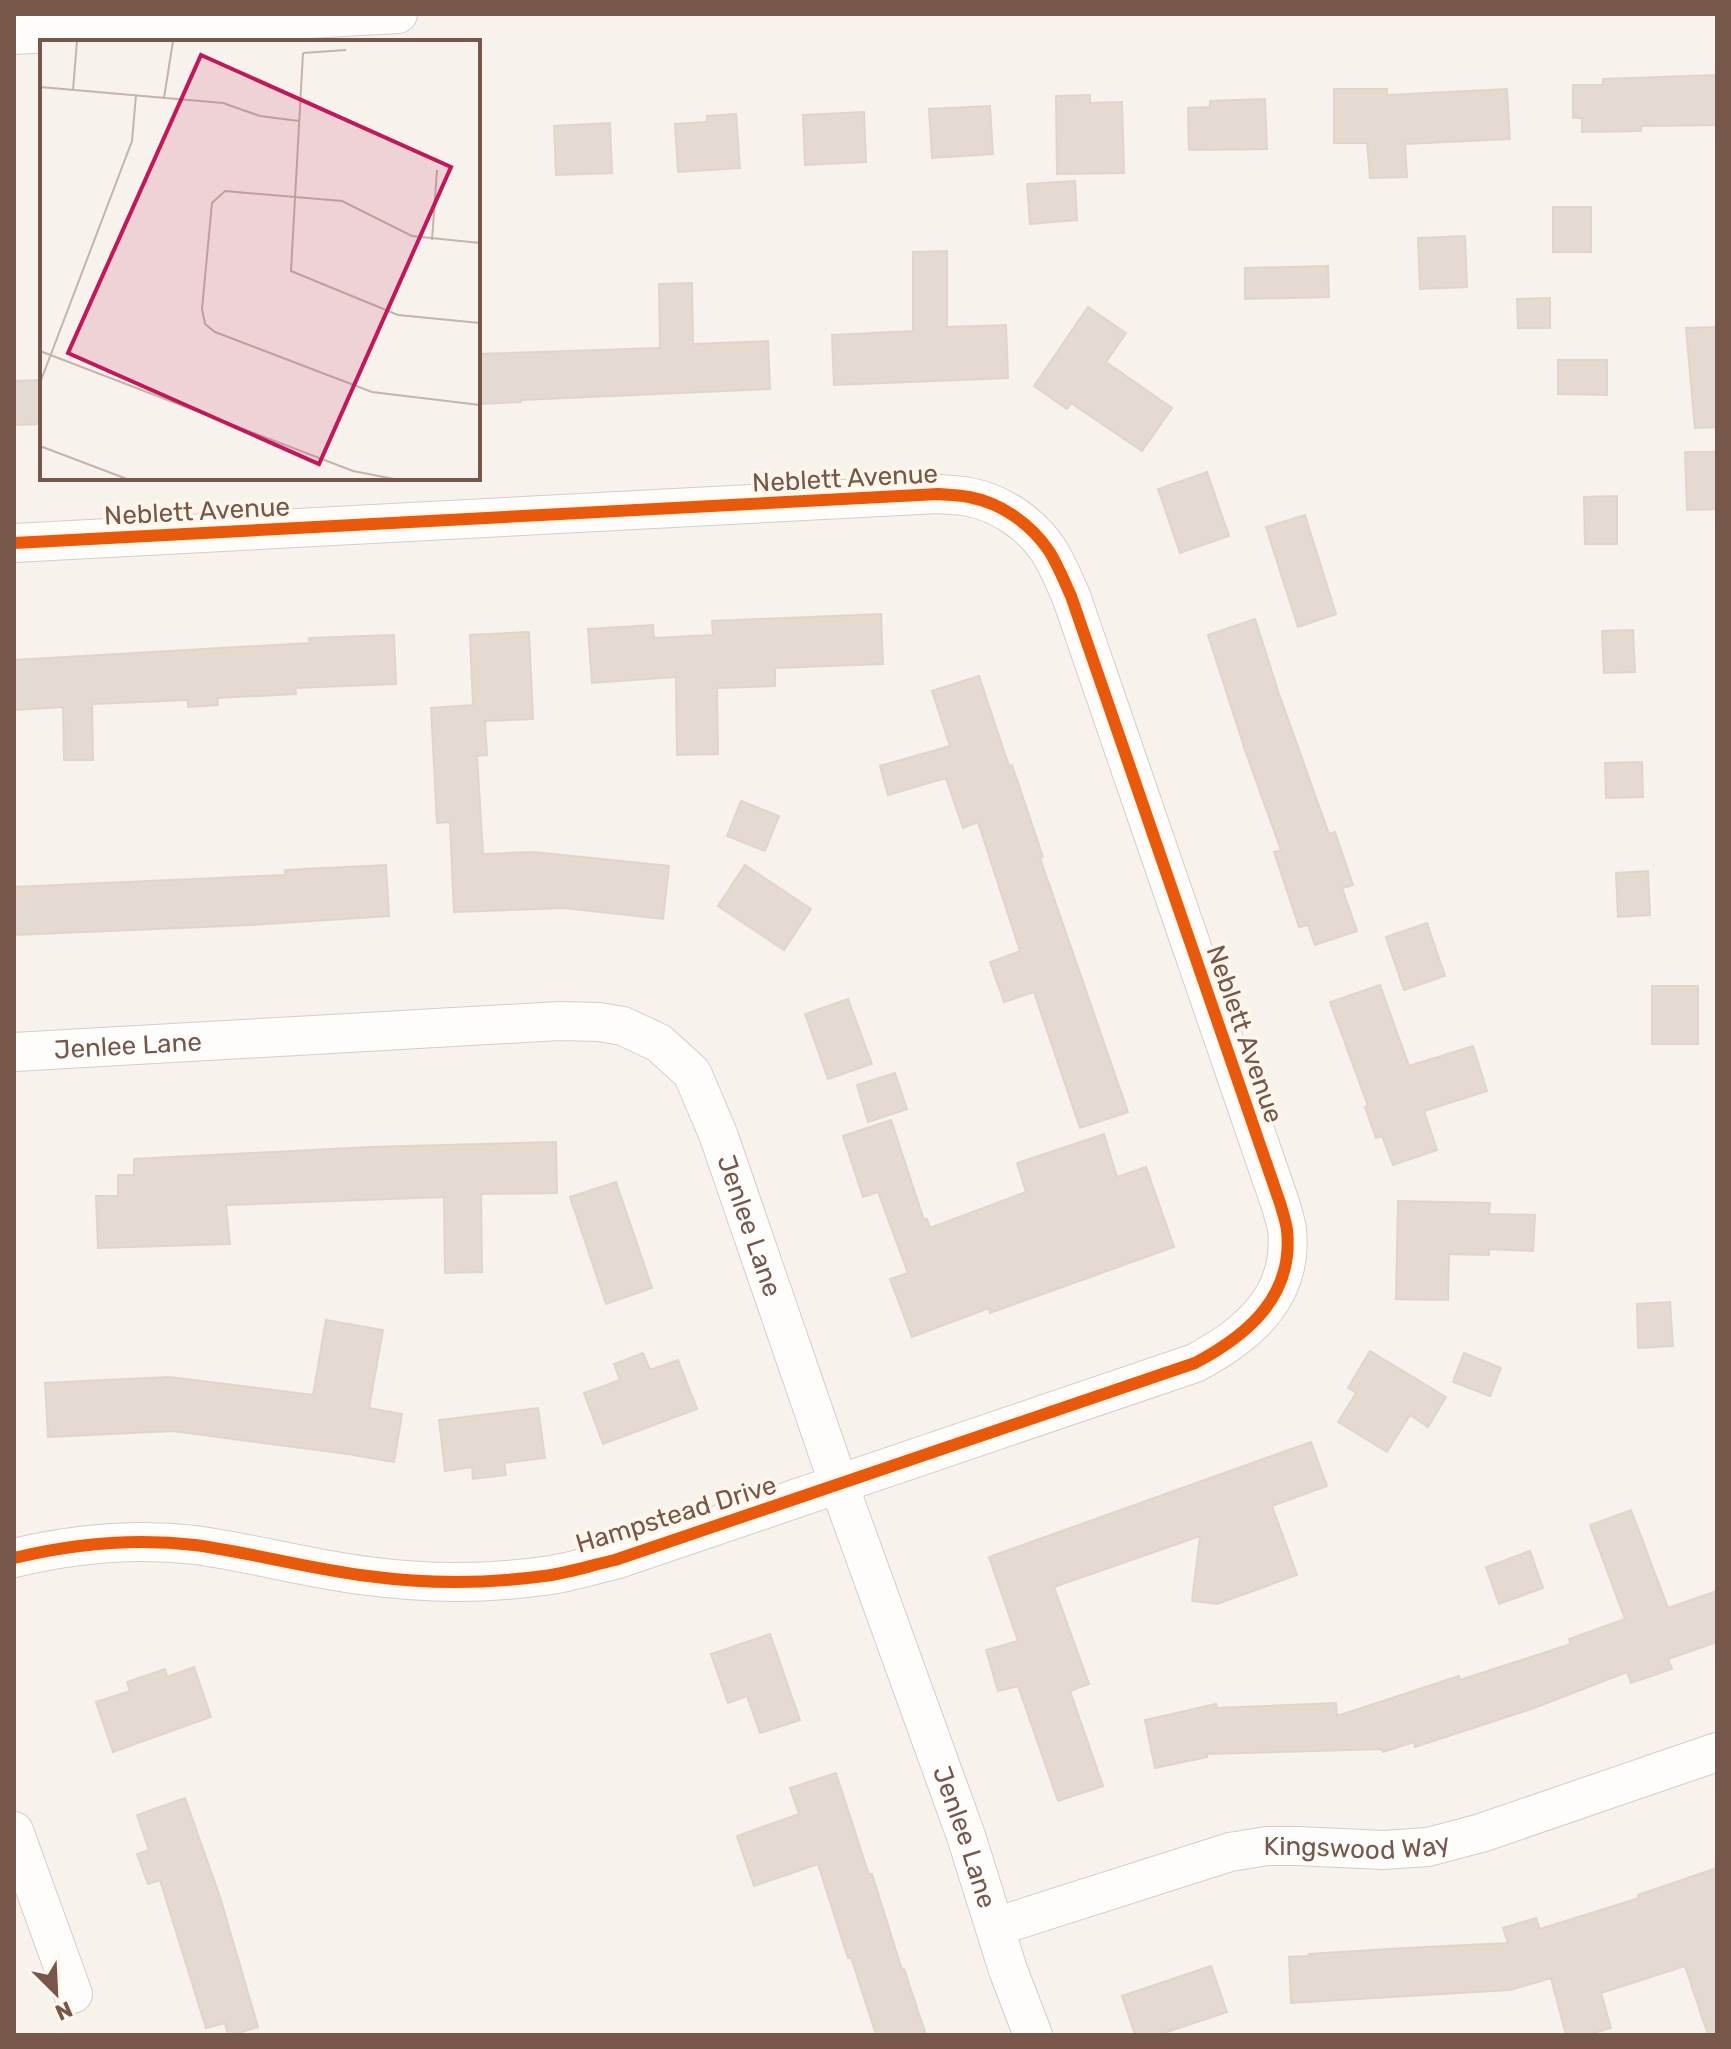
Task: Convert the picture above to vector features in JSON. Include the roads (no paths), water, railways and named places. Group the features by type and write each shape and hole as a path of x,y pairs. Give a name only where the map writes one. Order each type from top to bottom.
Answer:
{"street":[{"path":"14,35 398,14"},
{"name":"Neblett Avenue","path":"14,543 938,494 969,497 1015,516 1050,553 1071,596 1281,1206 1287,1230 1286,1264"},
{"name":"Jenlee Lane","path":"14,1052 560,1021 599,1022 623,1026 659,1043 692,1073 718,1134 839,1485 966,1836 1008,1970 1033,2035"},
{"name":"Hampstead Drive","path":"14,1558 48,1550 143,1541 239,1552 368,1576 438,1582 492,1582 547,1575 615,1560 1195,1363 1221,1350 1243,1333 1269,1305 1286,1264"},
{"name":"Kingswood Way","path":"995,1927 1230,1852 1267,1846 1383,1850 1428,1847 1481,1833 1717,1752"},
{"path":"14,1831 73,1994"}]}
